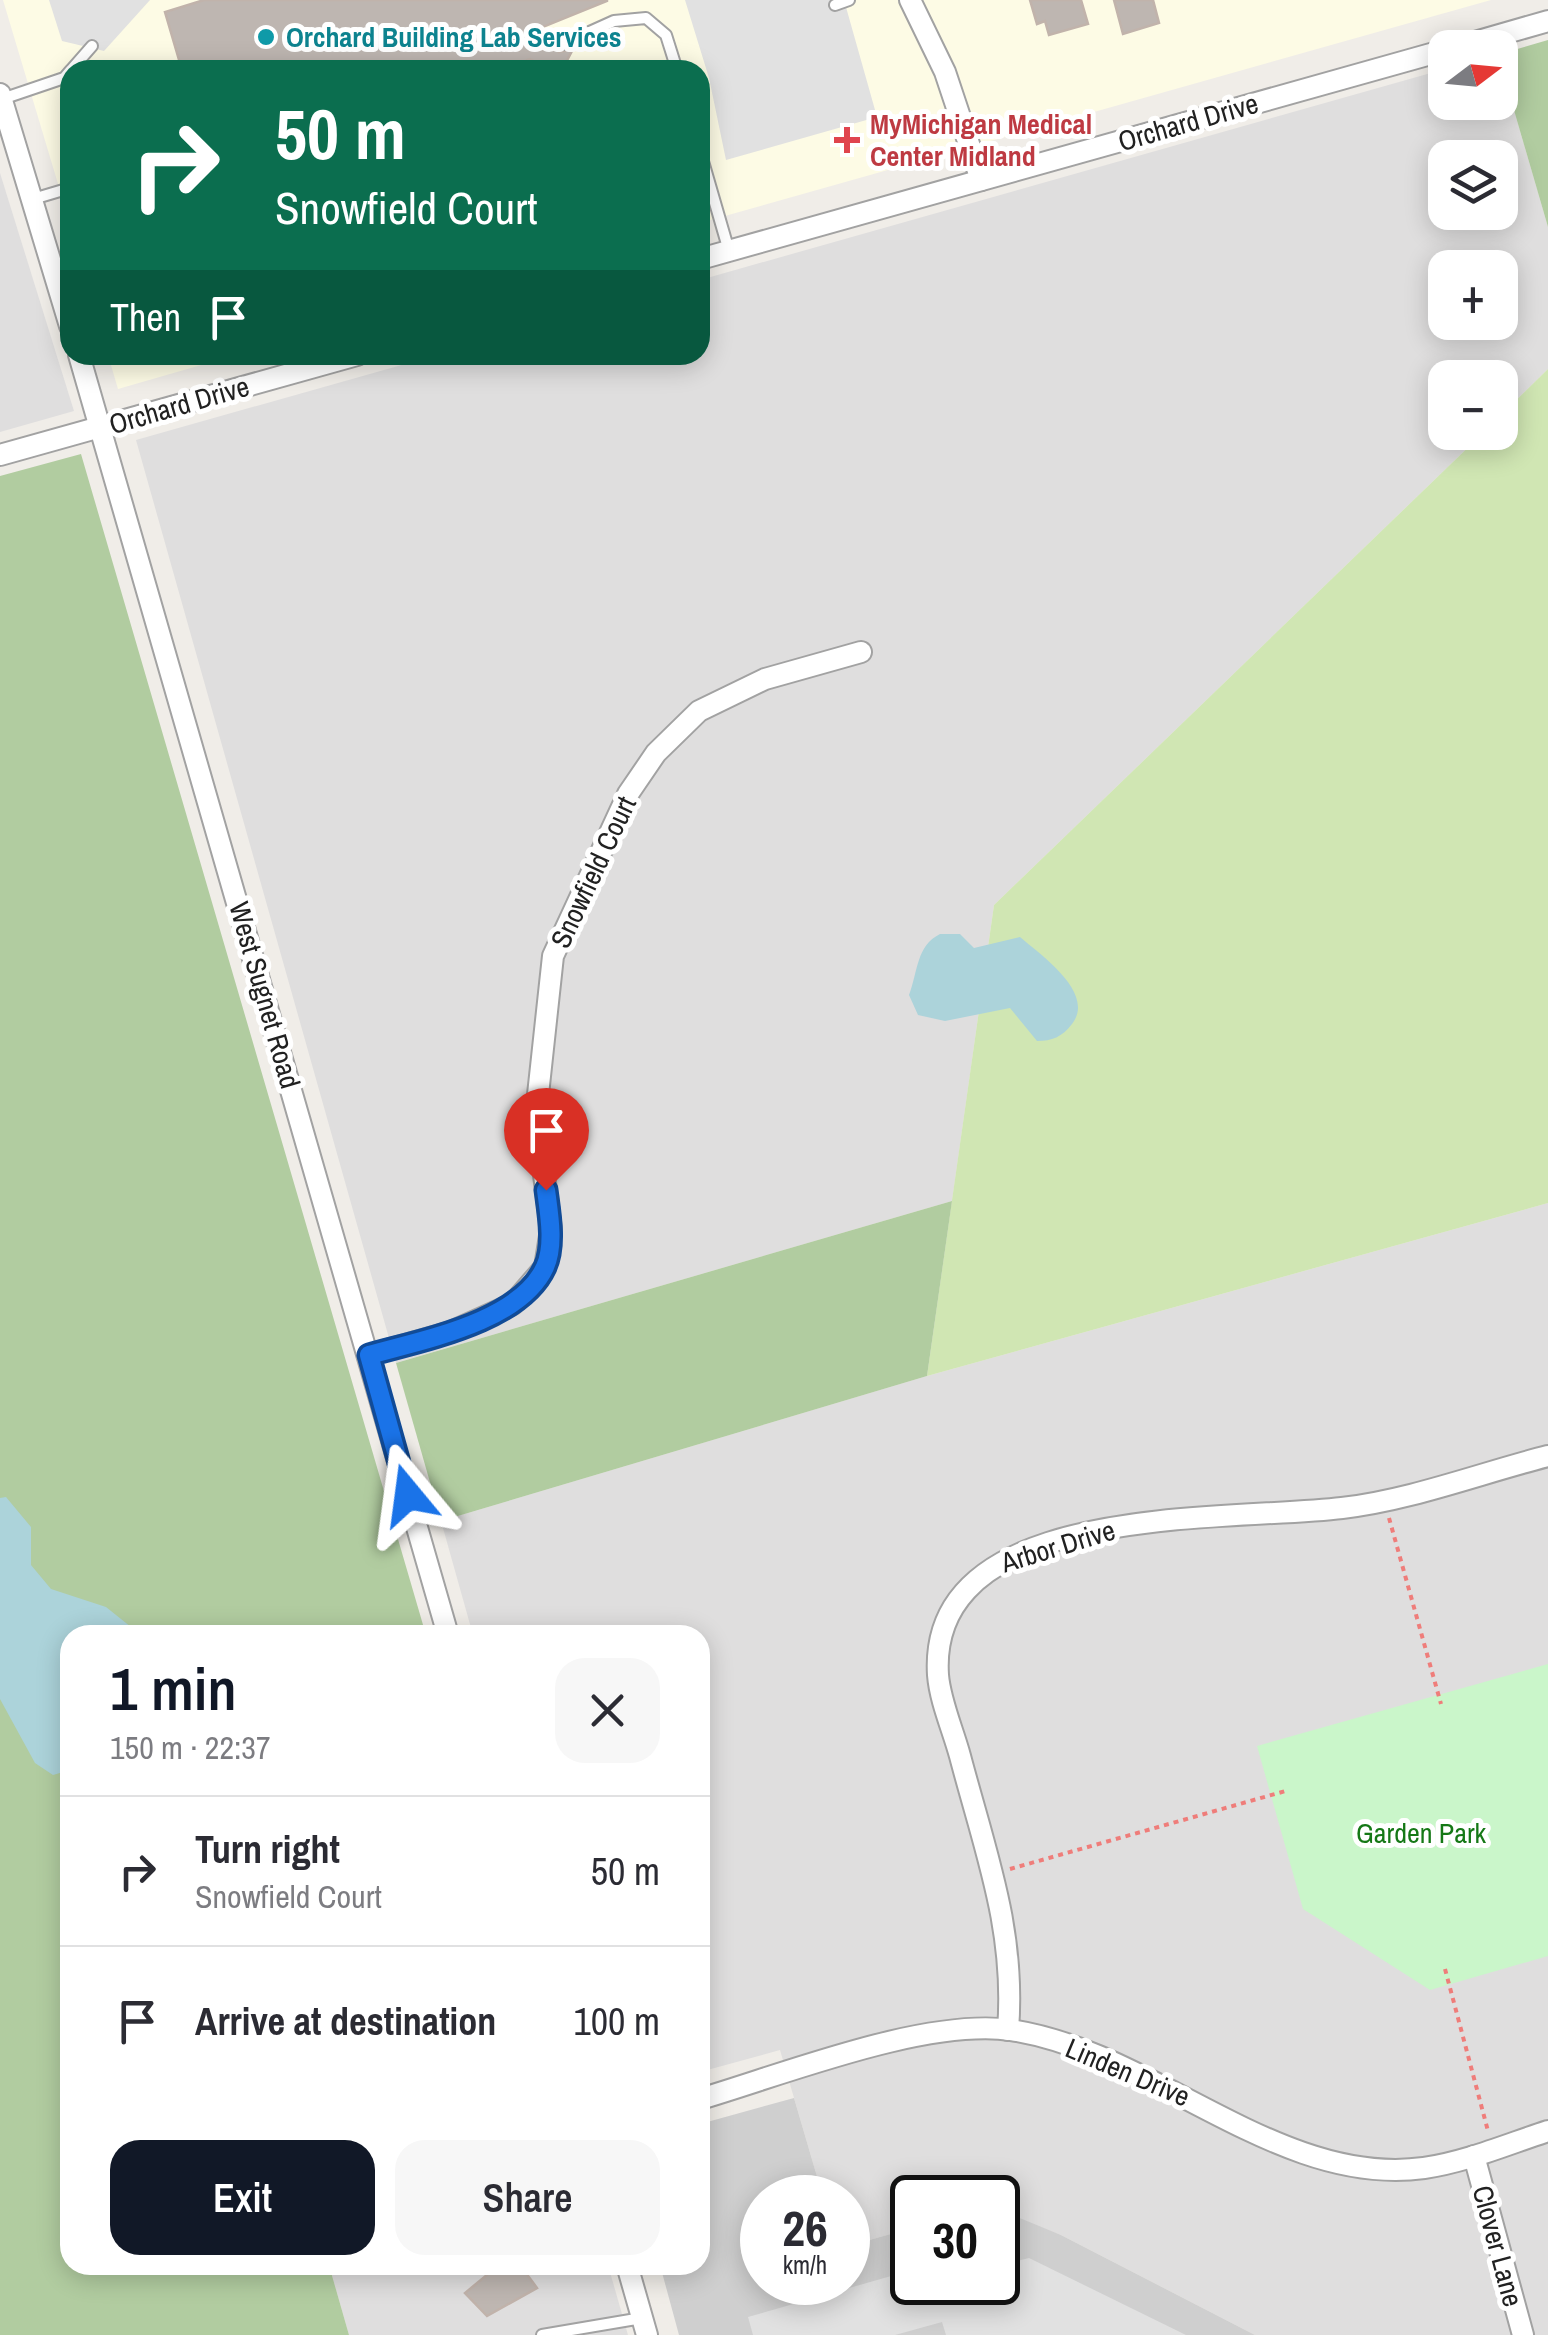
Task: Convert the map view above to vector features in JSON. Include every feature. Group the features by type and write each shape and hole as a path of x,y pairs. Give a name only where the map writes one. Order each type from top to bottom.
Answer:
{"street":[{"path":"910,0 946,72 981,180"},
{"path":"1517,30 1548,21"},
{"name":"Orchard Drive","path":"710,256 1428,55"},
{"path":"1,96 60,293"},
{"name":"West Sugnet Road","path":"82,365 445,1625"},
{"name":"Orchard Drive","path":"0,455 321,365"},
{"name":"Snowfield Court","path":"369,1355 451,1332 514,1304 545,1267 550,1229 536,1113 553,956 620,810 656,753 699,711 764,678 861,652"},
{"name":"Arbor Drive","path":"1008,2030 1009,1946 938,1675 945,1622 972,1579 1002,1559 1148,1519 1307,1511 1383,1499 1548,1456"},
{"name":"Linden Drive","path":"710,2095 912,2038 1008,2030 1050,2039 1120,2066 1275,2143 1327,2161 1376,2169 1424,2168 1474,2156 1548,2130"},
{"name":"Clover Lane","path":"1474,2156 1523,2335"},
{"path":"630,2275 645,2327"}],"lane":[{"path":"836,5 849,0"},
{"path":"563,44 614,21 646,18 666,35 674,60"},
{"path":"80,60 92,46"},
{"path":"1,96 60,79"},
{"path":"710,185 729,251"},
{"path":"32,199 60,191"},
{"path":"542,2335 645,2327"}],"path":[{"path":"1383,1499 1441,1704"},
{"path":"992,1874 1289,1790"},
{"path":"1445,1969 1495,2149"}],"shaded area":[{"name":"MyMichigan Medical Center Midland","path":"3,0 1491,0 710,220 710,60 60,60 60,191"},
{"path":"49,0 150,0 104,51 62,41"},
{"path":"685,0 844,0 877,117 726,160 710,83 710,60 703,60"},
{"path":"1428,74 1428,120 1517,120 1548,227 1548,369 1518,398 1518,360 1428,360 1428,450 1465,450 994,905 952,1201 396,1363 136,440 402,365 710,365 710,277"},
{"path":"0,173 74,411 0,432"},
{"path":"111,365 201,365 118,389"},
{"path":"1548,1203 1548,2335 1255,2335 1061,2235 1020,2220 1020,2175 890,2175 890,2234 870,2240 870,2175 817,2175 780,2050 710,2069 710,1625 470,1625 441,1521 927,1376"},
{"path":"794,2098 817,2175 740,2175 740,2305 870,2305 870,2240 890,2234 890,2305 1020,2305 1020,2218 1061,2235 1255,2335 679,2335 663,2275 710,2275 710,2121"},
{"path":"1029,2258 1186,2335 946,2335 942,2322 895,2335 753,2335 748,2317 790,2305 870,2305 870,2282 890,2276 890,2305 1020,2305 1020,2260"},
{"path":"332,2275 611,2275 628,2335 349,2335"}],"green space":[{"path":"1548,40 1548,227 1517,120 1518,49"},
{"path":"1548,369 1548,1203 927,1376 994,905 1465,450 1518,450 1518,398"},
{"path":"81,454 423,1625 60,1625 60,2275 332,2275 349,2335 0,2335 0,476"},
{"path":"952,1201 927,1376 441,1521 396,1363"},
{"name":"Garden Park","path":"1548,1664 1548,1956 1430,1990 1303,1909 1257,1746"}],"water":[{"path":"940,934 960,934 974,948 1020,937 1072,988 1078,1012 1072,1024 1056,1037 1037,1041 1010,1008 945,1021 918,1015 909,995 926,945"},
{"path":"6,1497 31,1527 31,1565 51,1589 106,1607 128,1625 60,1625 60,1773 53,1775 35,1763 0,1699 0,1498"}],"building":[{"name":"Orchard Building Lab Services","path":"204,0 607,0 535,30 555,40 559,52 573,49 567,60 179,60 165,12"},
{"path":"1030,0 1081,0 1088,24 1049,35 1045,21 1037,24"},
{"path":"1114,0 1153,0 1159,23 1123,34"},
{"path":"487,2275 527,2275 537,2288 487,2316 465,2293"}],"place":[{"name":"Orchard Building Lab Services","path":"266,37"},
{"name":"MyMichigan Medical Center Midland","path":"847,140"}],"route":[{"path":"408,1495 369,1355 451,1332 514,1304 545,1267 550,1229 546,1190"}]}
